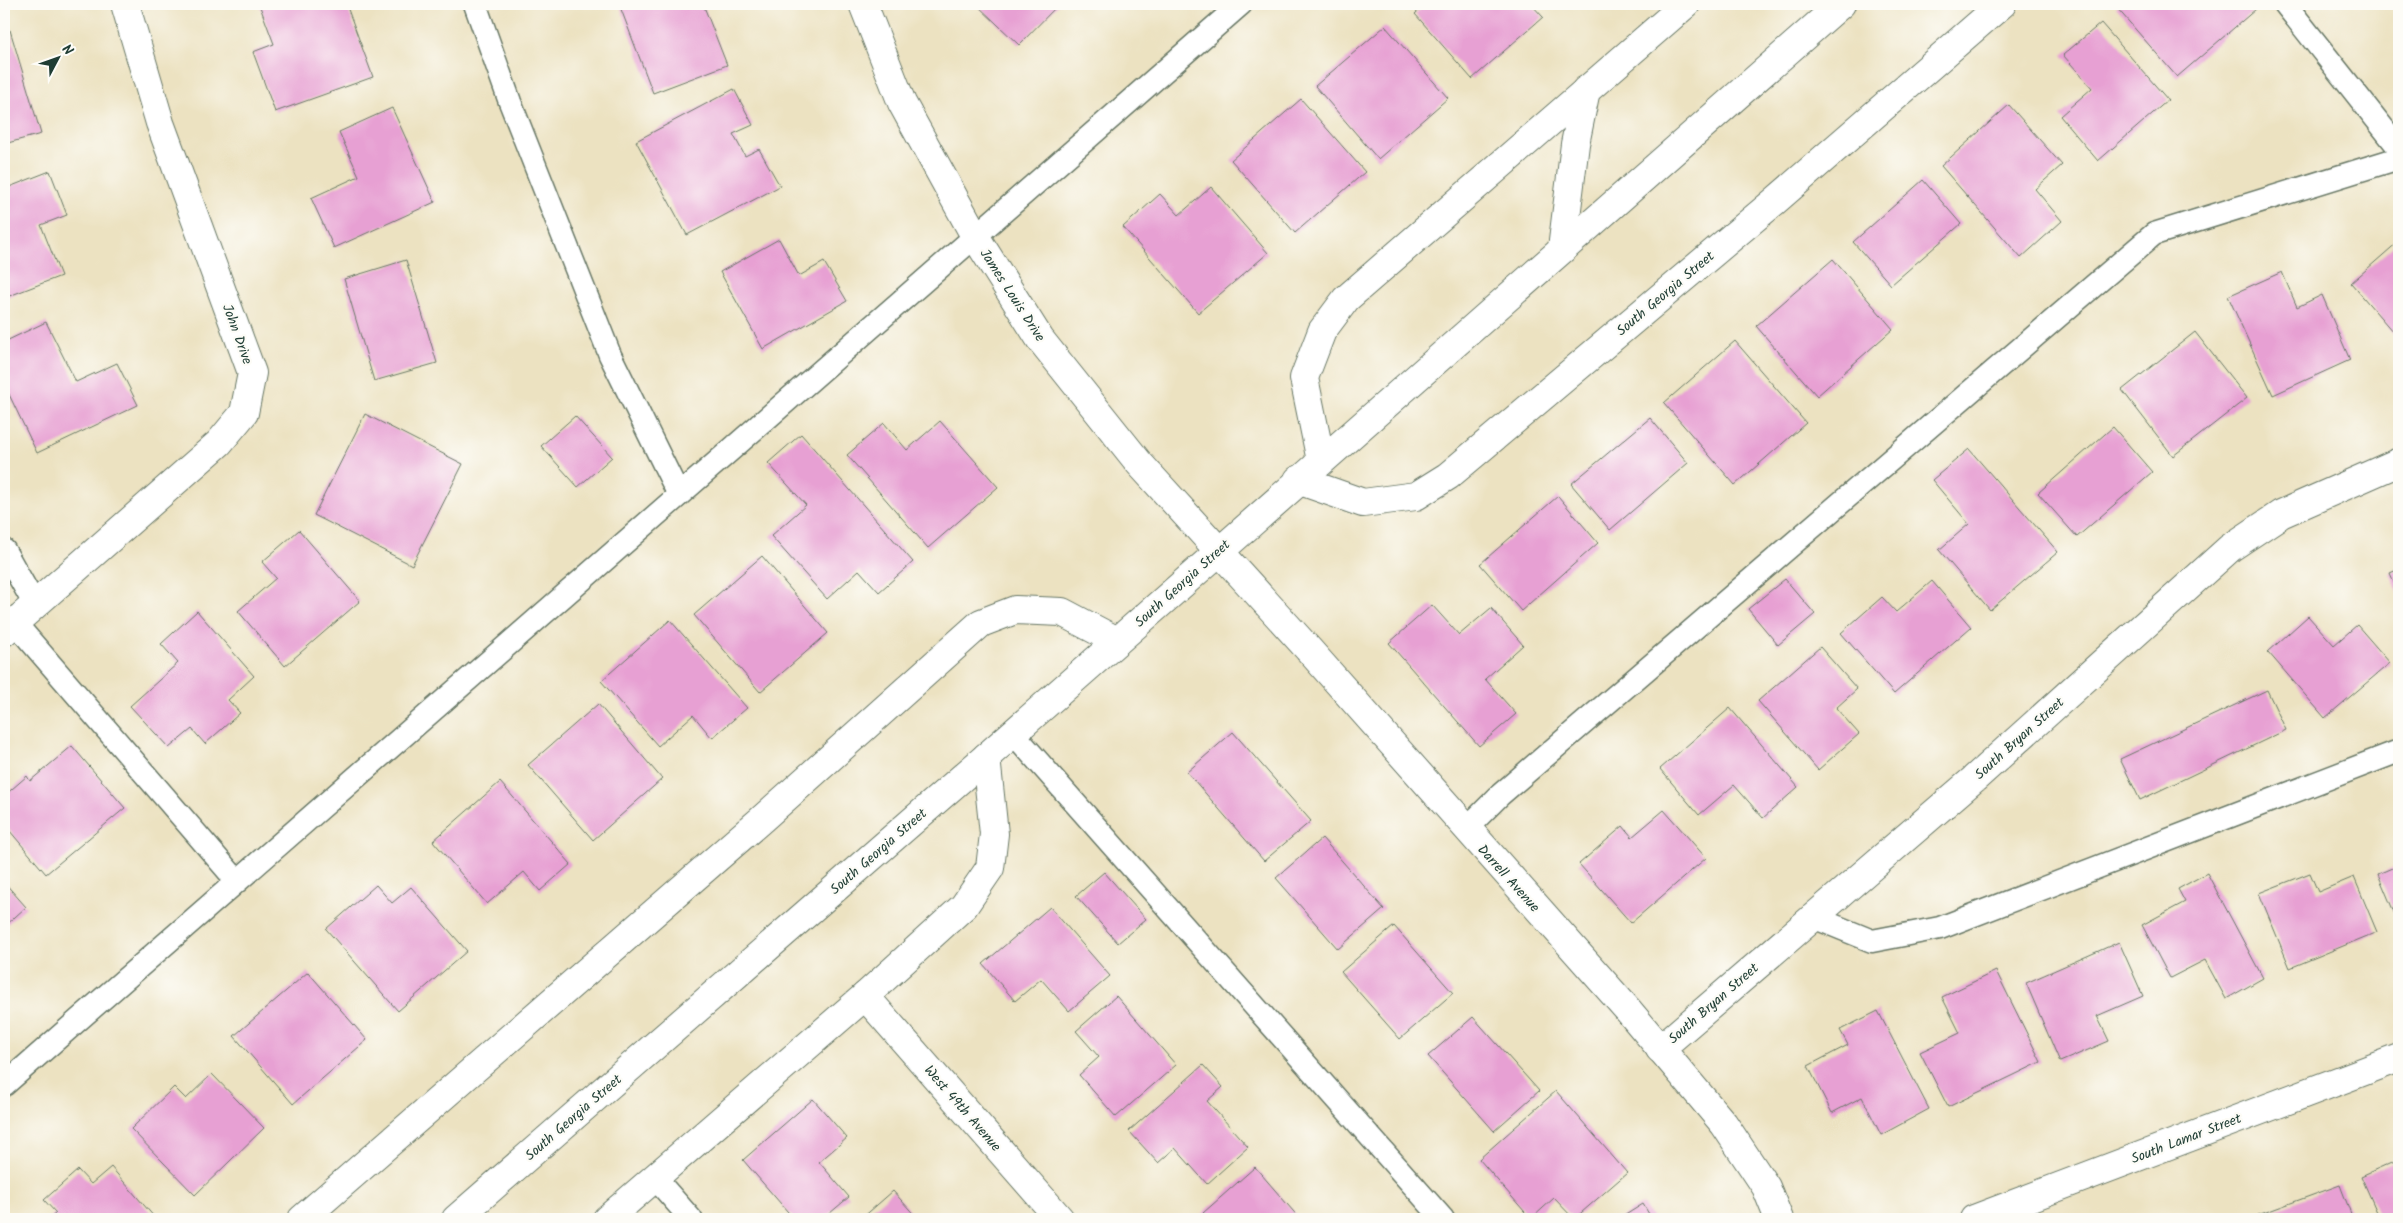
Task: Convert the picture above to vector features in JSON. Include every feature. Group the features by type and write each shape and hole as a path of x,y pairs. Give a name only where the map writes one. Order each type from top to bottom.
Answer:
{"street":[{"name":"John Drive","path":"9,628 219,444 244,414 252,373 160,122 125,4"},
{"name":"James Louis Drive","path":"863,4 902,104 975,236 1040,338 1139,463 1219,551"},
{"path":"1321,460 1304,378 1322,331 1346,299 1686,4"},
{"name":"South Georgia Street","path":"456,1219 986,757 1298,480 1841,4"},
{"name":"South Georgia Street","path":"1298,480 1363,503 1416,496 1448,476 1775,201 2002,4"},
{"path":"1562,249 1575,144 1586,90"},
{"name":"South Bryan Street","path":"1660,1049 1981,772 2230,548 2281,514 2399,462"},
{"name":"Darrell Avenue","path":"1219,551 1660,1049 1724,1124 1766,1187 1779,1219"},
{"path":"302,1219 762,819 980,623 1015,610 1062,612 1117,641"},
{"path":"607,1219 865,996 964,906 990,868 994,834 986,757"},
{"name":"West 49th Avenue","path":"865,996 1060,1219"},
{"name":"South Lamar Street","path":"1974,1219 2399,1058"}],"lane":[{"path":"475,4 510,102 610,355 679,495"},
{"path":"4,1085 1241,4"},
{"path":"2285,4 2399,148"},
{"path":"1466,829 1516,782 2154,234 2399,158"},
{"path":"4,550 35,605"},
{"path":"9,628 237,881"},
{"path":"1013,733 1443,1219"},
{"path":"1813,918 1872,941 1940,928 2399,751"},
{"path":"655,1178 691,1219"}],"building":[{"path":"259,4 346,4 373,77 275,112 253,52 274,44"},
{"path":"619,4 703,4 727,65 653,93"},
{"path":"976,4 1059,4 1019,45"},
{"path":"1426,4 1531,4 1543,17 1472,79 1415,14"},
{"path":"2120,4 2252,4 2256,9 2177,77 2116,7"},
{"path":"2101,23 2168,100 2098,161 2060,116 2092,88 2063,55"},
{"path":"1385,26 1448,98 1378,159 1315,86"},
{"path":"10,30 41,134 4,144 4,32"},
{"path":"734,89 753,125 733,134 745,156 759,149 780,186 687,235 636,141"},
{"path":"1301,99 1365,172 1295,233 1231,160"},
{"path":"2009,105 2062,165 2035,189 2062,221 2021,258 1941,166"},
{"path":"392,108 435,202 334,248 311,198 359,176 339,132"},
{"path":"50,171 67,215 41,225 61,276 4,298 4,189"},
{"path":"1923,180 1961,224 1891,285 1853,242"},
{"path":"1211,187 1268,253 1198,313 1123,227 1160,194 1179,215"},
{"path":"779,239 799,276 824,262 847,301 763,349 720,272"},
{"path":"2399,241 2399,339 2351,283"},
{"path":"1833,259 1893,329 1817,396 1756,326"},
{"path":"406,260 437,363 374,381 344,279"},
{"path":"2282,272 2297,307 2322,295 2350,360 2273,395 2228,296"},
{"path":"46,322 76,382 117,363 138,405 37,453 4,384 4,342"},
{"path":"2195,332 2247,398 2173,456 2122,390"},
{"path":"1735,341 1806,423 1735,485 1664,403"},
{"path":"365,414 463,464 412,565 314,515"},
{"path":"575,416 612,457 578,487 541,446"},
{"path":"1650,418 1688,463 1610,530 1571,484"},
{"path":"940,421 998,487 928,548 847,455 884,423 907,450"},
{"path":"2113,427 2152,472 2077,537 2038,493"},
{"path":"801,434 913,562 879,592 859,570 827,599 771,536 806,505 768,463"},
{"path":"1969,449 2058,552 1990,610 1939,550 1969,524 1932,480"},
{"path":"1558,496 1598,543 1521,611 1480,564"},
{"path":"299,530 360,601 285,666 238,611 276,578 262,562"},
{"path":"762,556 828,633 760,692 694,615"},
{"path":"2399,569 2399,594 2390,573"},
{"path":"1785,579 1815,614 1778,645 1748,609"},
{"path":"1932,581 1971,627 1894,694 1841,633 1882,597 1896,612"},
{"path":"1432,605 1459,635 1491,608 1523,645 1485,679 1516,714 1479,746 1389,643"},
{"path":"197,611 254,676 228,700 240,713 205,744 192,729 169,748 130,706 178,663 161,644"},
{"path":"2308,616 2334,645 2357,625 2390,663 2325,718 2268,652"},
{"path":"670,620 747,708 712,738 693,715 658,746 601,681"},
{"path":"1820,647 1857,689 1836,708 1859,734 1818,770 1758,701"},
{"path":"2267,690 2286,730 2140,800 2120,759"},
{"path":"598,704 662,779 593,840 528,765"},
{"path":"1730,708 1798,787 1763,818 1734,785 1699,815 1660,769"},
{"path":"1233,732 1311,821 1264,861 1187,772"},
{"path":"72,746 125,808 46,874 4,824 4,796 27,776 30,781"},
{"path":"500,782 571,864 540,891 524,872 487,904 433,841"},
{"path":"1664,810 1706,858 1631,923 1579,864 1623,826 1632,837"},
{"path":"1322,838 1384,909 1338,949 1276,878"},
{"path":"2399,865 2399,924 2378,874"},
{"path":"1104,872 1146,919 1118,943 1076,896"},
{"path":"2207,873 2263,978 2226,999 2205,960 2170,978 2142,925 2185,902 2178,889"},
{"path":"2310,873 2318,892 2354,877 2377,932 2290,968 2259,893"},
{"path":"4,882 26,907 4,927"},
{"path":"376,885 392,903 411,887 467,951 398,1011 326,929"},
{"path":"1050,907 1110,976 1069,1011 1041,979 1015,1001 983,964"},
{"path":"1394,926 1453,993 1400,1039 1341,972"},
{"path":"2119,942 2143,996 2097,1016 2109,1041 2060,1062 2026,983"},
{"path":"1996,971 2041,1062 1948,1107 1920,1052 1960,1033 1942,997"},
{"path":"308,972 367,1040 293,1104 234,1036"},
{"path":"1116,996 1176,1065 1116,1117 1079,1075 1099,1057 1076,1031"},
{"path":"1878,1011 1929,1109 1881,1135 1862,1097 1832,1113 1808,1066 1848,1045 1840,1030"},
{"path":"1473,1017 1539,1091 1494,1131 1428,1056"},
{"path":"1203,1065 1223,1087 1207,1101 1248,1147 1207,1184 1175,1148 1158,1163 1129,1131"},
{"path":"212,1074 264,1128 195,1195 131,1129 174,1087 186,1099"},
{"path":"1556,1091 1627,1173 1574,1219 1554,1198 1531,1219 1479,1159"},
{"path":"813,1099 847,1138 819,1162 849,1197 823,1219 794,1219 743,1160"},
{"path":"2399,1159 2399,1219 2380,1219 2361,1176"},
{"path":"111,1167 156,1219 49,1219 56,1213 44,1200 78,1170 91,1184"},
{"path":"1255,1167 1300,1219 1209,1219 1203,1213"},
{"path":"2340,1185 2353,1219 2259,1219 2258,1215"},
{"path":"893,1191 918,1219 861,1219"},
{"path":"1643,1204 1652,1219 1619,1219"}]}
